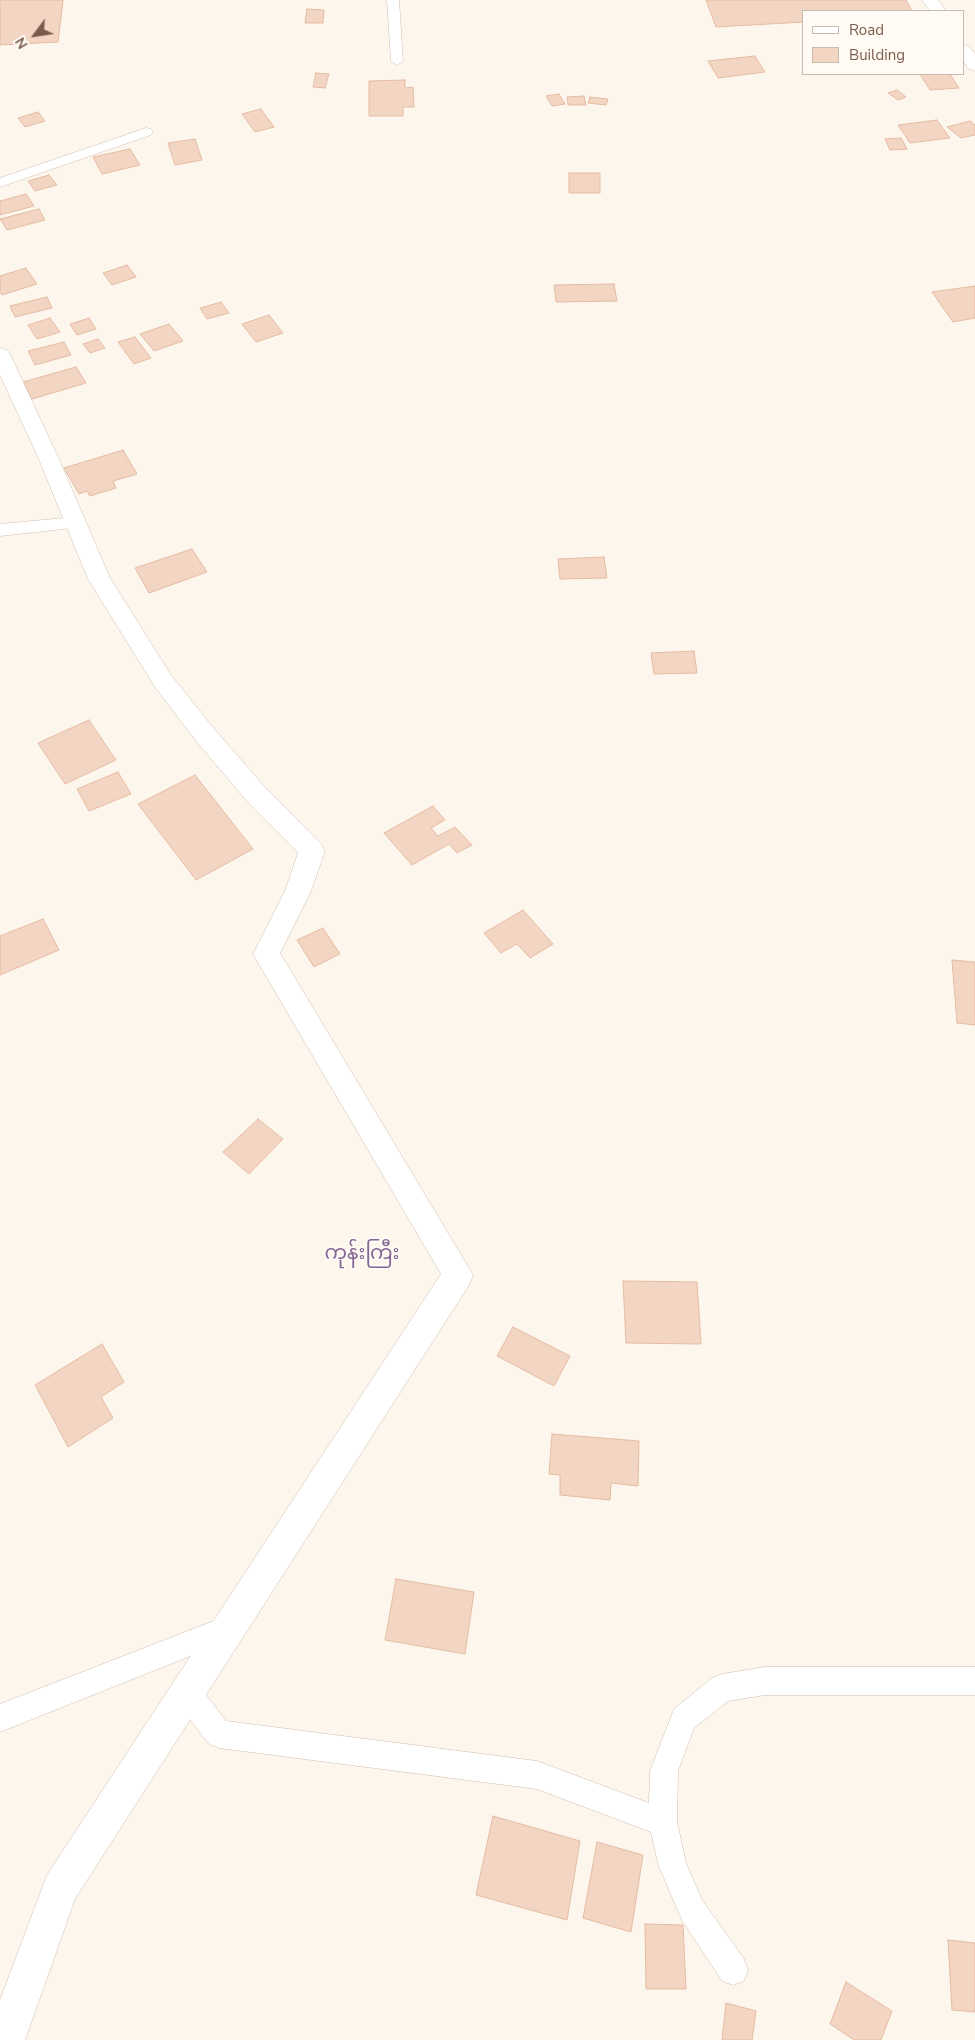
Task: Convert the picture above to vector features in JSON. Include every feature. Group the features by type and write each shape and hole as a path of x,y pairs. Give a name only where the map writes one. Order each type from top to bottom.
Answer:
{"street":[{"path":"965,51 975,66"},
{"path":"0,354 48,456 99,579 163,680 206,736 248,786 312,851 298,891 266,954 458,1275 60,1888 5,2040"}],"lane":[{"path":"393,0 397,61"},
{"path":"0,183 146,132"},
{"path":"0,530 76,522"},
{"path":"0,1718 229,1628"},
{"path":"733,1970 692,1910 672,1864 663,1822 664,1771 684,1719 722,1688 764,1681 975,1682"},
{"path":"187,1693 219,1734 537,1774 663,1822"}],"building":[{"path":"0,0 63,0 58,42 0,45"},
{"path":"706,0 906,0 911,10 802,10 802,22 716,27"},
{"path":"307,9 324,10 323,23 305,23"},
{"path":"755,56 765,72 718,78 708,61"},
{"path":"316,73 329,74 325,88 313,87"},
{"path":"921,75 951,75 959,88 930,90"},
{"path":"405,80 405,88 413,87 414,107 403,107 403,116 369,116 369,81"},
{"path":"897,90 906,97 898,100 888,93"},
{"path":"559,94 565,104 552,106 546,96"},
{"path":"584,96 586,105 568,105 567,97"},
{"path":"590,97 608,99 606,105 588,103"},
{"path":"261,109 274,127 255,132 242,114"},
{"path":"38,112 45,121 25,127 18,118"},
{"path":"937,120 950,138 910,143 898,125"},
{"path":"970,121 975,125 975,135 961,138 947,127"},
{"path":"901,138 907,149 890,150 885,139"},
{"path":"195,139 202,160 175,165 168,143"},
{"path":"130,149 140,165 102,174 93,157"},
{"path":"569,173 600,173 600,193 569,193"},
{"path":"49,175 57,185 35,191 28,181"},
{"path":"26,194 34,206 0,215 0,201"},
{"path":"39,209 45,220 7,230 0,219"},
{"path":"127,265 136,277 112,285 103,273"},
{"path":"26,268 37,284 2,295 0,292 0,276"},
{"path":"614,284 617,301 556,302 554,285"},
{"path":"975,286 975,318 953,322 932,292"},
{"path":"47,297 52,308 15,317 10,306"},
{"path":"221,302 229,313 207,319 200,308"},
{"path":"269,315 283,333 256,342 242,324"},
{"path":"50,318 60,332 37,339 28,325"},
{"path":"89,318 96,329 77,335 70,324"},
{"path":"169,324 183,341 154,351 140,334"},
{"path":"135,337 151,358 134,364 118,342"},
{"path":"98,339 105,348 90,353 83,344"},
{"path":"64,342 71,355 35,365 28,351"},
{"path":"76,367 86,383 32,399 23,382"},
{"path":"123,450 137,474 113,481 116,488 90,496 87,491 79,494 64,468"},
{"path":"192,549 207,572 149,593 135,568"},
{"path":"604,557 607,578 560,579 558,559"},
{"path":"694,651 697,673 654,674 651,653"},
{"path":"89,720 116,760 65,784 38,743"},
{"path":"118,772 131,794 89,811 77,789"},
{"path":"195,775 253,849 196,880 138,804"},
{"path":"433,806 445,820 431,828 438,836 455,827 472,845 457,853 449,844 412,865 384,833"},
{"path":"523,910 553,944 530,958 517,944 501,953 484,933"},
{"path":"43,919 59,950 0,975 0,936"},
{"path":"323,928 340,954 314,967 297,940"},
{"path":"952,960 975,962 975,1025 957,1023"},
{"path":"258,1119 283,1139 249,1174 223,1152"},
{"path":"623,1281 697,1282 701,1344 626,1343"},
{"path":"513,1327 570,1356 554,1386 497,1356"},
{"path":"102,1344 124,1382 101,1397 113,1418 68,1447 35,1385"},
{"path":"552,1434 639,1441 638,1486 611,1483 610,1500 560,1495 560,1475 549,1474"},
{"path":"396,1579 474,1592 465,1654 385,1640"},
{"path":"493,1816 580,1841 567,1920 476,1895"},
{"path":"597,1842 643,1855 631,1932 583,1918"},
{"path":"645,1924 683,1925 686,1989 646,1989"},
{"path":"948,1940 975,1943 975,2012 952,2010"},
{"path":"846,1982 892,2011 881,2040 854,2040 830,2024"},
{"path":"726,2003 756,2011 752,2040 722,2040"}],"district":[{"name":"ကုန်းကြီး","path":"362,1254"}]}
